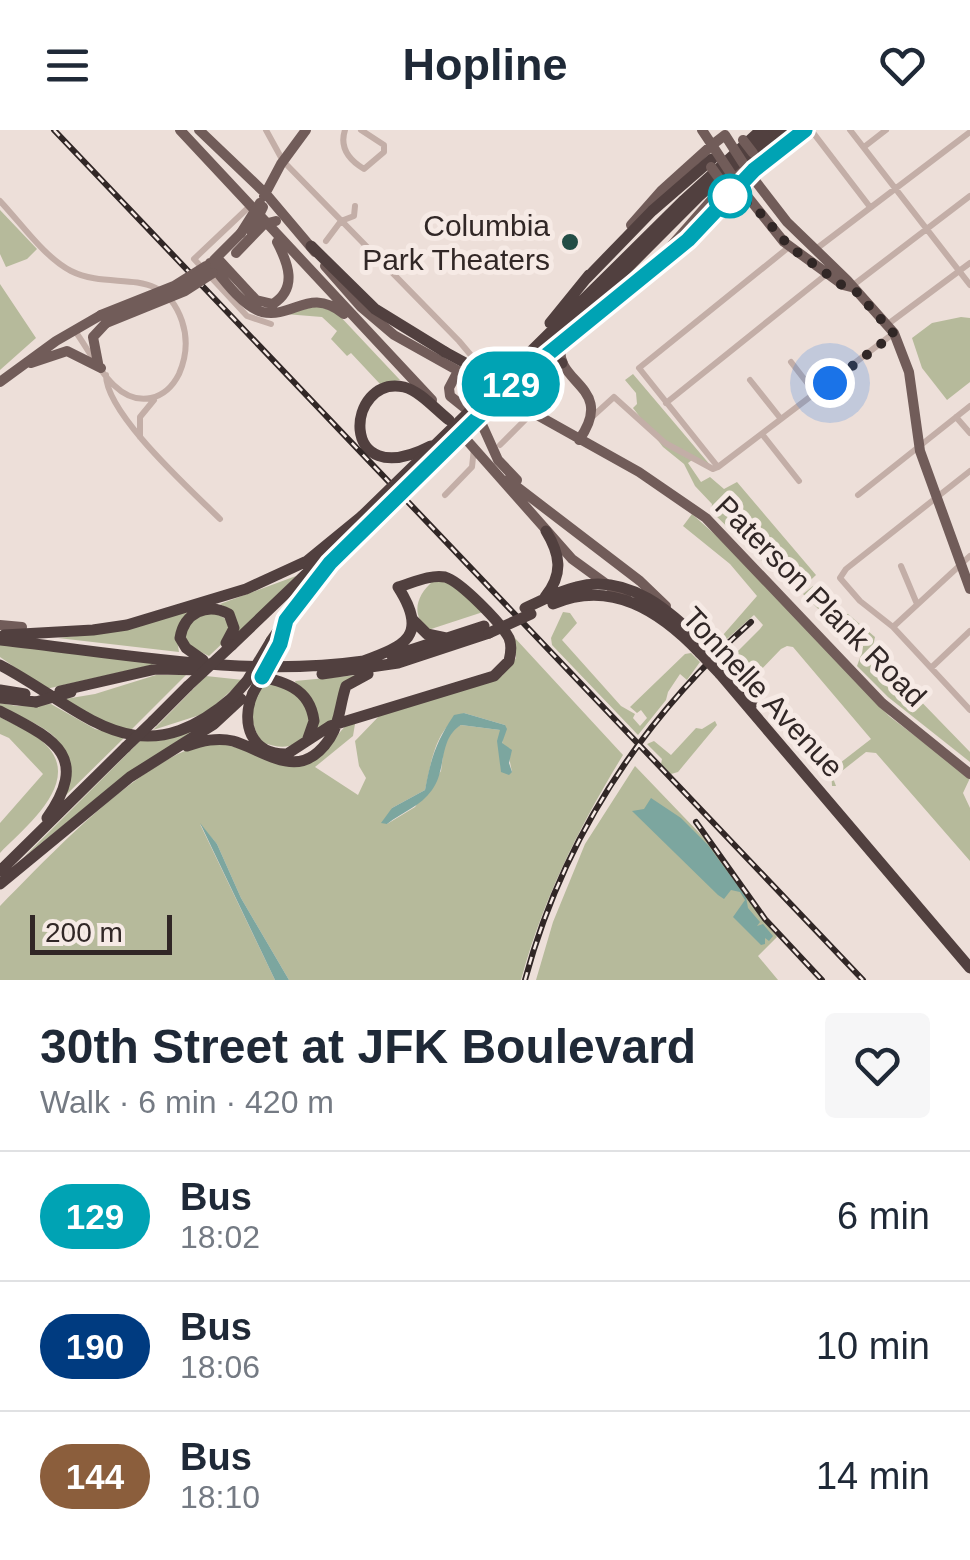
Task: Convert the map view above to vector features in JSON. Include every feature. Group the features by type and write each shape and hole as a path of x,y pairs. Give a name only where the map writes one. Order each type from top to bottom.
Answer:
{"highway":[{"path":"0,872 229,644 324,558 684,200 762,130"},
{"path":"0,884 116,788 220,720 242,697 324,558 362,516 699,196 774,130"},
{"path":"752,156 786,130"},
{"path":"586,279 652,211 711,163"},
{"path":"525,358 630,226"},
{"path":"311,246 387,318 480,371 510,374 542,361 561,346"},
{"path":"542,361 562,363"},
{"path":"440,442 398,460 385,459 370,449 360,430 363,409 376,393 395,386 413,391 449,420"},
{"path":"530,609 550,591 558,573 557,551 546,531"},
{"path":"0,638 102,630 154,619 324,558"},
{"path":"275,644 247,681 242,697 256,744 277,754 302,747 336,724 484,680 510,661 509,638 455,581 434,577 400,589"},
{"path":"400,589 409,596 434,577"},
{"path":"156,760 201,742 220,740 237,743 274,760 298,760 322,748 336,724 349,683 486,630 573,587 602,584 644,596 684,625"},
{"path":"400,589 411,614 427,634 451,638"},
{"path":"360,662 402,645 410,632 416,592"},
{"path":"530,609 580,595 605,594 628,600"},
{"name":"Tonnelle Avenue","path":"628,600 703,650"},
{"path":"206,662 181,640 191,616 211,608 229,614 234,628 229,644"},
{"name":"Tonnelle Avenue","path":"684,625 970,968"},
{"path":"22,627 60,632"},
{"path":"0,638 287,668 360,662 486,630"},
{"path":"0,698 36,702 101,682 168,668 254,675 322,674 398,663"},
{"path":"0,665 90,722 122,733 159,733 188,726 242,697"},
{"path":"254,675 286,683 306,698 314,726 302,747"},
{"path":"0,690 24,694 66,692"},
{"path":"0,710 46,735 64,759 62,792 32,840"},
{"name":"Tonnelle Avenue","path":"771,725 970,959"},
{"path":"0,893 116,788"}],"main road":[{"name":"Tonnelle Avenue","path":"180,130 260,202 273,224 568,555 628,600"},
{"path":"199,130 247,175 260,202"},
{"path":"214,266 241,233 306,130"},
{"path":"702,130 729,184"},
{"path":"729,184 750,174 808,130"},
{"path":"630,226 661,191 712,144 730,133"},
{"path":"730,133 752,156"},
{"path":"730,133 750,174 787,222 816,249 829,270"},
{"path":"711,163 730,133"},
{"path":"711,163 715,143 730,133"},
{"path":"580,440 592,418 592,408 586,392 562,363 561,346 694,234 752,156"},
{"path":"752,156 748,174 752,187 792,236 829,270"},
{"path":"711,163 789,246 829,270"},
{"path":"247,175 264,177 280,166"},
{"path":"729,184 746,188 783,234 851,287 891,329 909,372 919,448 936,498 965,560 970,590"},
{"path":"236,253 260,202"},
{"name":"Paterson Plank Road","path":"260,202 311,246 333,275"},
{"path":"0,382 76,331 184,290 214,266 236,253 264,224 273,224 289,271 288,287 279,300 266,304 214,266"},
{"name":"Paterson Plank Road","path":"273,224 333,275 387,330 671,492 706,518 882,702 970,774"},
{"path":"214,266 259,311 323,302 362,326"},
{"path":"102,369 93,337 103,319"},
{"path":"17,369 68,351 102,369"},
{"path":"458,372 449,388 450,396 480,420 498,460 530,497"},
{"name":"Tonnelle Avenue","path":"496,471 650,590 684,625"},
{"path":"568,555 566,549 571,540 588,543"},
{"path":"0,625 22,627"}],"street":[{"path":"266,130 280,166 341,221 475,358 506,398"},
{"path":"345,130 345,150 364,169 384,152 384,146 361,130"},
{"path":"808,130 870,207"},
{"path":"850,130 970,284"},
{"path":"864,147 886,130"},
{"path":"816,249 970,132"},
{"path":"851,287 970,196"},
{"path":"0,201 52,256 72,271 147,284 170,300 183,323 185,352 174,381 127,420"},
{"path":"260,202 194,259 247,316 271,324"},
{"path":"326,241 341,221 354,216 355,206"},
{"path":"718,467 639,368 789,246"},
{"path":"592,418 614,397 665,443 712,469 718,467 816,393 970,263"},
{"path":"666,403 829,270"},
{"path":"76,331 118,390 132,398 158,396"},
{"path":"791,362 816,393"},
{"path":"102,369 106,388 140,437 220,519"},
{"path":"750,380 781,418"},
{"path":"127,420 132,398"},
{"path":"858,495 970,406"},
{"path":"140,437 143,410"},
{"path":"500,445 532,413"},
{"path":"956,417 970,433"},
{"path":"762,434 799,481"},
{"path":"445,496 473,463 474,447"},
{"path":"464,477 477,470 496,471"},
{"path":"970,471 846,569 840,578 860,601 893,627 970,710"},
{"path":"893,627 965,560"},
{"path":"902,566 917,604"},
{"path":"932,667 970,631"}],"green space":[{"path":"0,210 37,249 27,259 6,267 0,254"},
{"path":"0,284 36,338 0,370"},
{"path":"318,306 337,313 400,380 380,384 351,353 347,356 331,339 337,331 322,317 285,314"},
{"path":"970,318 970,382 947,400 922,368 912,338 932,323"},
{"path":"633,374 711,466 692,460 688,463 701,482 710,477 724,489 737,482 816,575 796,594 711,511 712,504 695,486 684,464 663,447 633,408 637,404 636,393 625,380"},
{"path":"692,514 729,547 889,716 970,778 963,793 970,808 970,861 876,753 866,752 833,778 836,786 832,786 831,770 871,739 793,647 781,649 751,680 731,658 763,625 754,615 719,646 716,643 757,596 730,564 683,526"},
{"path":"296,576 233,639 228,609 220,604"},
{"path":"433,581 451,583 483,612 428,630 417,611 423,592"},
{"path":"813,586 842,616 848,614 875,637 872,651 970,752 970,762 888,697 857,666 862,652 803,594"},
{"path":"189,611 177,639 179,652 58,638 112,632"},
{"path":"213,611 230,622 226,640 209,656 188,646 185,634 192,620"},
{"path":"563,612 570,613 577,623 562,640 621,706 635,714 633,718 640,726 647,718 641,710 637,713 630,707 685,654 691,653 700,662 687,680 680,674 666,700 638,735 552,645 551,638"},
{"path":"514,637 623,755 564,864 521,980 289,980 241,898 217,844 200,824 275,980 0,980 0,906 91,816 170,758 212,744 228,745 286,764 301,763 323,753 349,723 355,724 353,736 315,767 358,795 366,778 359,766 355,741 383,712 502,676 516,658","holes":["464,713 505,725 502,744 507,748 512,772 501,771 500,730 461,725 452,730 444,747 441,771 415,807 387,824 392,808 425,790 436,746 454,719"]},
{"path":"0,644 165,662 46,689 0,657"},
{"path":"156,675 186,675 131,730 111,725 59,700 95,694"},
{"path":"358,675 343,686 333,721 310,739 316,726 295,681"},
{"path":"206,676 243,680 206,713 153,730"},
{"path":"264,680 284,685 308,706 309,731 293,744 282,747 261,742 252,711"},
{"path":"0,703 51,704 95,729 125,737 62,799 62,748 46,730"},
{"path":"0,717 48,747 58,776 45,804 0,853 0,823 43,774 9,738 0,734"},
{"path":"715,721 717,725 678,772 671,774 647,744 654,741 671,755 696,728 702,729"},
{"path":"194,730 103,793 24,857 143,738"},
{"path":"635,766 705,839 777,937 758,956 778,980 536,980 553,922 585,844"}],"water":[{"path":"464,713 505,725 502,743 512,750 512,772 501,772 497,741 500,730 461,725 449,738 437,782 428,796 387,824 381,823 392,808 425,790 443,734 454,715"},
{"path":"651,798 681,818 708,845 746,897 748,908 760,922 757,926 763,924 773,936 769,941 765,938 761,945 733,917 745,900 740,892 731,890 724,899 718,895 632,811 644,809"},
{"path":"200,823 217,844 241,898 289,980 275,980"}],"railway":[{"path":"54,130 863,980"},
{"path":"525,980 561,878 611,784 675,699 751,622"},
{"path":"696,822 765,919 822,980"}],"bus line":[{"name":"129","path":"262,677 280,644 286,620 330,563 516,380 688,240 754,170 805,130"}],"place":[{"name":"Columbia Park Theaters","path":"570,242"}],"route":[{"path":"730,196 753,205 789,246 843,286 855,290 894,334 830,383"}]}
